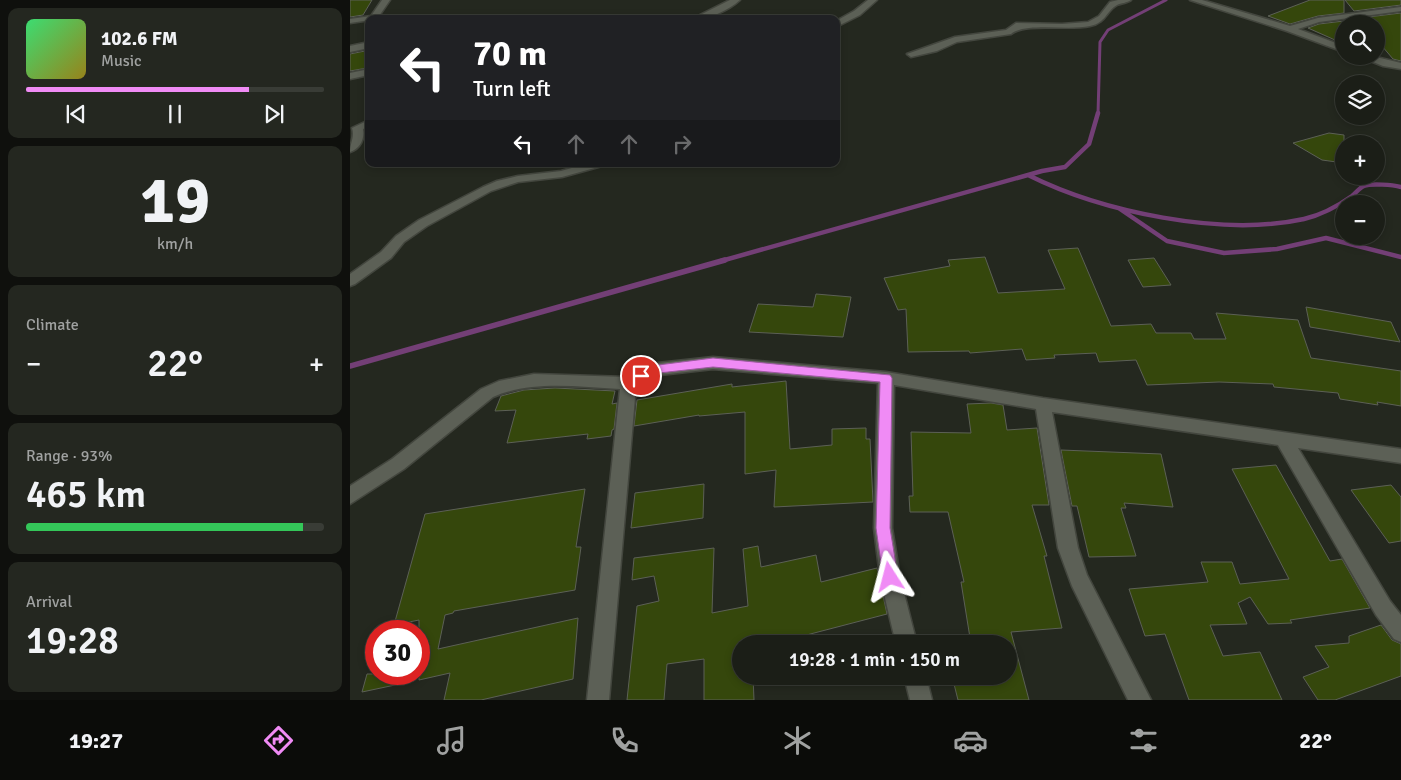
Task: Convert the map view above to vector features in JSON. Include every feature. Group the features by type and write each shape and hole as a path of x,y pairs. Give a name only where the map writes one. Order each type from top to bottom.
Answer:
{"street":[{"path":"375,15 386,0"},
{"path":"706,15 736,0"},
{"path":"840,23 858,13 873,0"},
{"path":"911,54 934,49 955,40 1008,32 1016,26 1062,27 1090,24 1102,18 1113,4 1127,0"},
{"path":"1194,0 1290,29 1335,46"},
{"path":"1290,29 1318,20 1401,9"},
{"path":"350,21 365,19"},
{"path":"350,49 365,46"},
{"path":"1385,64 1401,66"},
{"path":"350,76 365,73"},
{"path":"353,128 365,120"},
{"path":"353,128 365,124"},
{"path":"350,149 359,140 360,136 353,128"},
{"path":"350,281 386,255 400,240 422,223 486,189 518,179 562,174 587,167"},
{"path":"350,496 398,464 487,392 505,385 534,380 628,383 658,369 713,362 886,378 1042,404 1401,456"},
{"path":"886,378 883,528 890,577 905,635"},
{"path":"598,700 628,383"},
{"path":"1042,404 1068,548 1079,578 1140,700"},
{"path":"1283,438 1383,608 1401,632"},
{"path":"917,685 921,700"}],"building":[{"path":"350,0 372,0 363,15 350,17"},
{"path":"1310,0 1344,0 1344,13 1318,16 1290,24 1268,16"},
{"path":"1345,0 1401,0 1401,5 1354,11"},
{"path":"1401,13 1401,61 1393,59 1385,50 1385,15"},
{"path":"1335,22 1335,40 1308,28 1319,24"},
{"path":"365,51 365,68 350,71 350,54"},
{"path":"1329,133 1344,135 1335,135 1335,162 1322,160 1293,143"},
{"path":"1078,248 1111,326 1151,324 1156,333 1191,333 1194,339 1226,339 1216,313 1298,320 1311,358 1401,371 1401,406 1377,402 1378,405 1340,399 1338,393 1274,387 1273,384 1219,382 1147,385 1136,360 1099,362 1096,353 1054,355 1055,358 1026,360 1022,349 970,353 969,351 908,352 906,309 898,310 884,278 950,266 948,260 985,257 998,293 1065,289 1048,250"},
{"path":"1154,258 1171,285 1143,287 1128,260"},
{"path":"816,294 851,297 843,337 749,332 758,304 813,307"},
{"path":"1306,307 1391,322 1400,342 1310,327"},
{"path":"786,381 790,449 832,445 832,429 866,428 866,439 870,439 873,502 774,507 776,470 745,474 745,412 699,415 634,426 637,400 732,384 732,387"},
{"path":"555,388 615,391 612,404 617,403 614,429 611,436 587,439 588,434 507,443 516,410 495,411 501,396 524,390"},
{"path":"991,403 1003,405 1007,430 1037,428 1049,505 1032,505 1047,556 1044,556 1062,628 1011,632 1012,635 970,635 961,582 964,582 948,512 910,512 909,496 913,496 911,432 971,433 967,404"},
{"path":"1061,450 1161,454 1173,507 1124,503 1126,508 1121,508 1136,556 1089,557 1077,506 1072,506"},
{"path":"1276,465 1330,561 1342,559 1370,608 1290,620 1292,623 1268,624 1250,597 1238,603 1247,624 1210,625 1223,656 1260,652 1282,700 1189,700 1165,634 1145,636 1129,589 1208,582 1201,562 1232,562 1240,584 1289,579 1232,469"},
{"path":"704,484 703,518 631,528 635,493"},
{"path":"1391,485 1401,497 1401,541 1389,543 1351,490"},
{"path":"585,489 576,547 581,547 575,590 454,611 445,615 438,649 578,618 573,679 481,700 444,700 450,673 430,678 430,620 395,620 425,514"},
{"path":"758,546 761,567 816,555 821,582 877,568 887,614 806,635 732,635 732,685 753,685 754,700 704,700 704,659 667,664 664,700 627,700 637,606 659,601 654,576 632,580 634,558 714,548 712,613 748,606 743,549"},
{"path":"1381,625 1392,640 1401,644 1401,676 1335,700 1318,700 1303,677 1329,667 1315,646 1349,643 1349,636"},
{"path":"1017,655 1029,700 958,700 954,685 1017,685"},
{"path":"365,681 365,685 395,685 362,692"}],"waterway":[{"path":"1098,114 1100,42 1108,30 1166,0"},
{"path":"721,261 1042,171 1065,167 1089,144 1098,113"},
{"path":"1028,175 1091,200 1126,210 1163,218 1237,225 1272,224 1304,219 1335,207 1367,185 1401,187"},
{"path":"1120,209 1167,241 1224,253 1277,249 1326,238 1401,257"},
{"path":"350,366 725,260"}],"route":[{"path":"641,376 658,369 713,362 886,378 883,528 890,577"}]}
